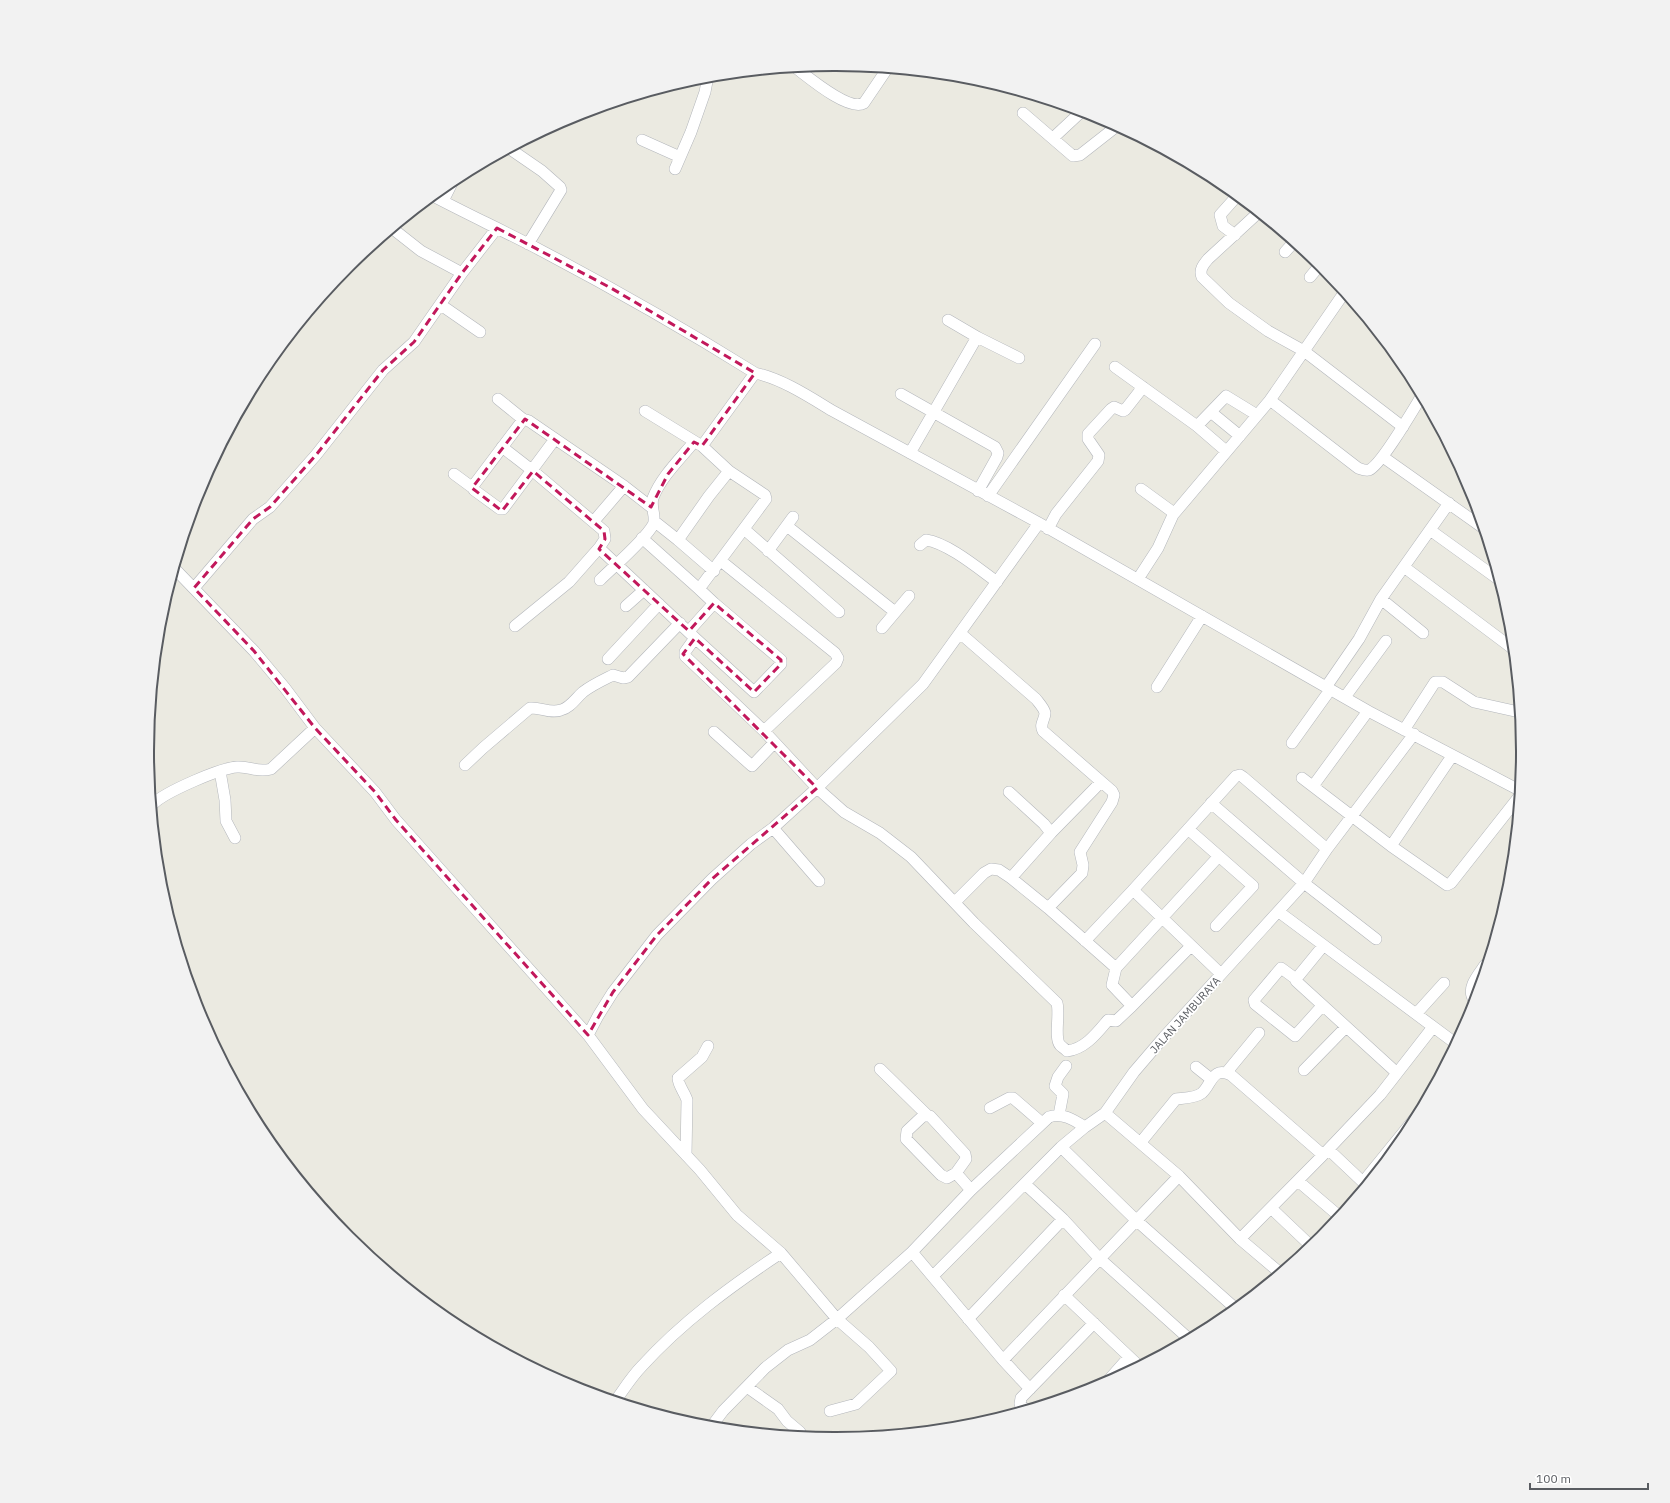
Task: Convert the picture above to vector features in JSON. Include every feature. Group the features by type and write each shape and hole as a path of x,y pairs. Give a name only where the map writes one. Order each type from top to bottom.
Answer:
{"street":[{"path":"801,72 826,90 851,104 858,105 864,103 885,73"},
{"path":"674,169 691,132 707,83"},
{"path":"1024,112 1073,156 1077,156 1111,130"},
{"path":"1053,138 1077,116"},
{"path":"642,140 680,157"},
{"path":"514,152 542,172 560,187 561,190 560,194 528,244"},
{"path":"439,199 498,228 611,288 755,373 802,392 1044,526 1328,688 1452,756 1514,787"},
{"path":"1233,200 1220,215 1223,226 1235,235"},
{"path":"1254,216 1208,259 1201,268 1200,272 1202,277 1229,303 1254,322 1304,351 1403,427"},
{"path":"194,588 253,519 270,506 316,455 383,370 414,342 462,273 498,228"},
{"path":"396,232 421,251 462,273"},
{"path":"1285,252 1290,246"},
{"path":"1310,277 1316,270"},
{"path":"1138,579 1158,548 1174,513 1270,400 1343,298"},
{"path":"441,305 480,332"},
{"path":"948,320 977,337 1020,358"},
{"path":"910,453 977,337"},
{"path":"983,493 1095,344"},
{"path":"1115,367 1197,426 1226,451"},
{"path":"600,580 653,525 654,521 651,507 658,488 668,474 698,444 755,373"},
{"path":"588,1036 612,992 657,935 712,879 751,844 773,828 817,788 923,684 996,582 1056,514 1098,461 1099,455 1088,439 1088,434 1114,407 1123,411 1125,410 1143,387"},
{"path":"901,394 997,450 997,457 983,493"},
{"path":"1197,426 1212,413 1226,396 1257,415"},
{"path":"498,399 524,420 528,421 624,486 651,507"},
{"path":"1270,400 1358,468 1364,470 1370,470 1383,457 1418,402"},
{"path":"645,411 698,444 729,471 766,497 766,500 699,589"},
{"path":"1212,413 1240,436"},
{"path":"473,488 502,447 524,420"},
{"path":"454,474 502,510 533,471 555,439"},
{"path":"502,447 594,521 605,534 599,548 569,582 515,626"},
{"path":"1383,457 1475,522"},
{"path":"678,540 709,496 729,471"},
{"path":"594,521 624,486"},
{"path":"1141,489 1174,513"},
{"path":"1292,743 1359,639 1381,599 1449,503"},
{"path":"654,521 714,571"},
{"path":"768,552 790,522 895,612"},
{"path":"744,529 768,552 839,612"},
{"path":"1430,530 1492,575"},
{"path":"599,548 754,692 781,664 781,660 714,603 642,538"},
{"path":"920,545 926,540 932,541 958,554 996,582"},
{"path":"721,560 835,653 838,658 836,663 764,731"},
{"path":"1404,567 1507,644"},
{"path":"179,573 254,651 285,688 315,728 375,792 396,820 588,1036 643,1109 686,1155 737,1215 781,1253 837,1318 869,1347 891,1372 856,1404 830,1411"},
{"path":"626,606 644,590"},
{"path":"882,628 909,596"},
{"path":"1381,599 1423,633"},
{"path":"714,603 692,634 685,652 685,656 764,731 817,788 844,812 880,833 911,857 990,939 1057,1003 1059,1011 1059,1044 1067,1050 1076,1050 1092,1038 1108,1020 1116,1021 1191,946"},
{"path":"608,659 659,604"},
{"path":"1157,687 1202,616"},
{"path":"465,765 482,748 530,708 550,712 562,710 570,705 582,692 613,675 623,678 628,677 680,623"},
{"path":"960,633 1036,699 1043,707 1045,714 1041,724 1043,731 1112,791 1114,795 1112,802 1080,852 1083,865 1082,873 1048,908"},
{"path":"1345,697 1386,641"},
{"name":"JALAN JAMBURAYA","path":"1106,1113 1134,1072 1304,884 1409,732 1435,682 1443,682 1474,702 1514,711"},
{"path":"1313,786 1368,710"},
{"path":"156,801 168,793 220,771 239,766 262,771 271,769 315,728"},
{"path":"714,732 752,766 774,743"},
{"path":"1391,846 1452,756"},
{"path":"220,771 226,800 226,821 236,838"},
{"path":"1085,941 1236,776 1240,775 1327,849"},
{"path":"1302,778 1351,817 1447,886 1451,883 1513,804"},
{"path":"1011,878 1051,833 1101,782"},
{"path":"1009,792 1044,824 1051,833"},
{"path":"1211,803 1304,884 1376,939"},
{"path":"773,828 820,881"},
{"path":"1188,829 1252,886 1216,926"},
{"path":"1132,1006 1112,985 1116,968 1219,856"},
{"path":"955,902 984,873 991,869 999,870 1048,908 1116,968"},
{"path":"1133,890 1161,919 1221,974"},
{"path":"1279,912 1451,1040"},
{"path":"1296,979 1323,946"},
{"path":"1322,1006 1295,1036 1255,1004 1254,1000 1281,968 1296,979 1296,981 1322,1006 1397,1073"},
{"path":"1473,988 1473,981 1477,976"},
{"path":"1416,1014 1444,983"},
{"path":"1304,1070 1346,1027"},
{"path":"1240,1239 1380,1096 1432,1027"},
{"path":"1226,1073 1259,1033"},
{"path":"686,1155 687,1100 685,1092 678,1082 678,1078 702,1057 708,1046"},
{"path":"1059,1115 1063,1094 1055,1086 1058,1076 1066,1066"},
{"path":"1196,1067 1211,1080"},
{"path":"880,1069 927,1115 930,1116 965,1154 966,1159 956,1173 947,1178 941,1175 906,1140 907,1131 923,1116 927,1115"},
{"path":"1143,1144 1178,1103 1180,1098 1196,1096 1202,1093 1218,1073 1226,1073 1231,1075 1362,1182"},
{"path":"990,1108 1013,1098 1042,1123"},
{"path":"932,1276 1062,1147 1084,1127 1106,1113 1179,1176 1240,1239 1276,1269"},
{"path":"715,1421 723,1411 765,1368 788,1350 810,1340 912,1252 971,1190 1049,1117 1059,1115 1084,1127"},
{"path":"1062,1147 1136,1221 1231,1304"},
{"path":"956,1173 971,1190"},
{"path":"1003,1360 1179,1176"},
{"path":"1298,1181 1335,1213"},
{"path":"1026,1184 1063,1219 1099,1258 1185,1335"},
{"path":"1271,1208 1307,1242"},
{"path":"968,1319 1063,1219"},
{"path":"912,1252 1003,1360 1030,1389"},
{"path":"618,1397 641,1366 682,1327 733,1285 781,1253"},
{"path":"1064,1295 1135,1362"},
{"path":"1023,1405 1020,1401 1030,1389 1094,1323"},
{"path":"1117,1370 1129,1357"},
{"path":"747,1387 778,1409 787,1421 799,1431"}],"highlighted area":[{"path":"497,228 611,288 755,373 702,446 694,442 668,474 651,507 525,419 472,488 502,511 533,471 604,531 605,539 599,549 689,631 714,603 781,660 781,664 754,692 695,638 683,654 817,788 712,879 657,935 613,992 588,1035 396,820 375,792 315,728 254,651 194,588 253,519 270,507 316,455 383,370 414,342 462,273"}]}
